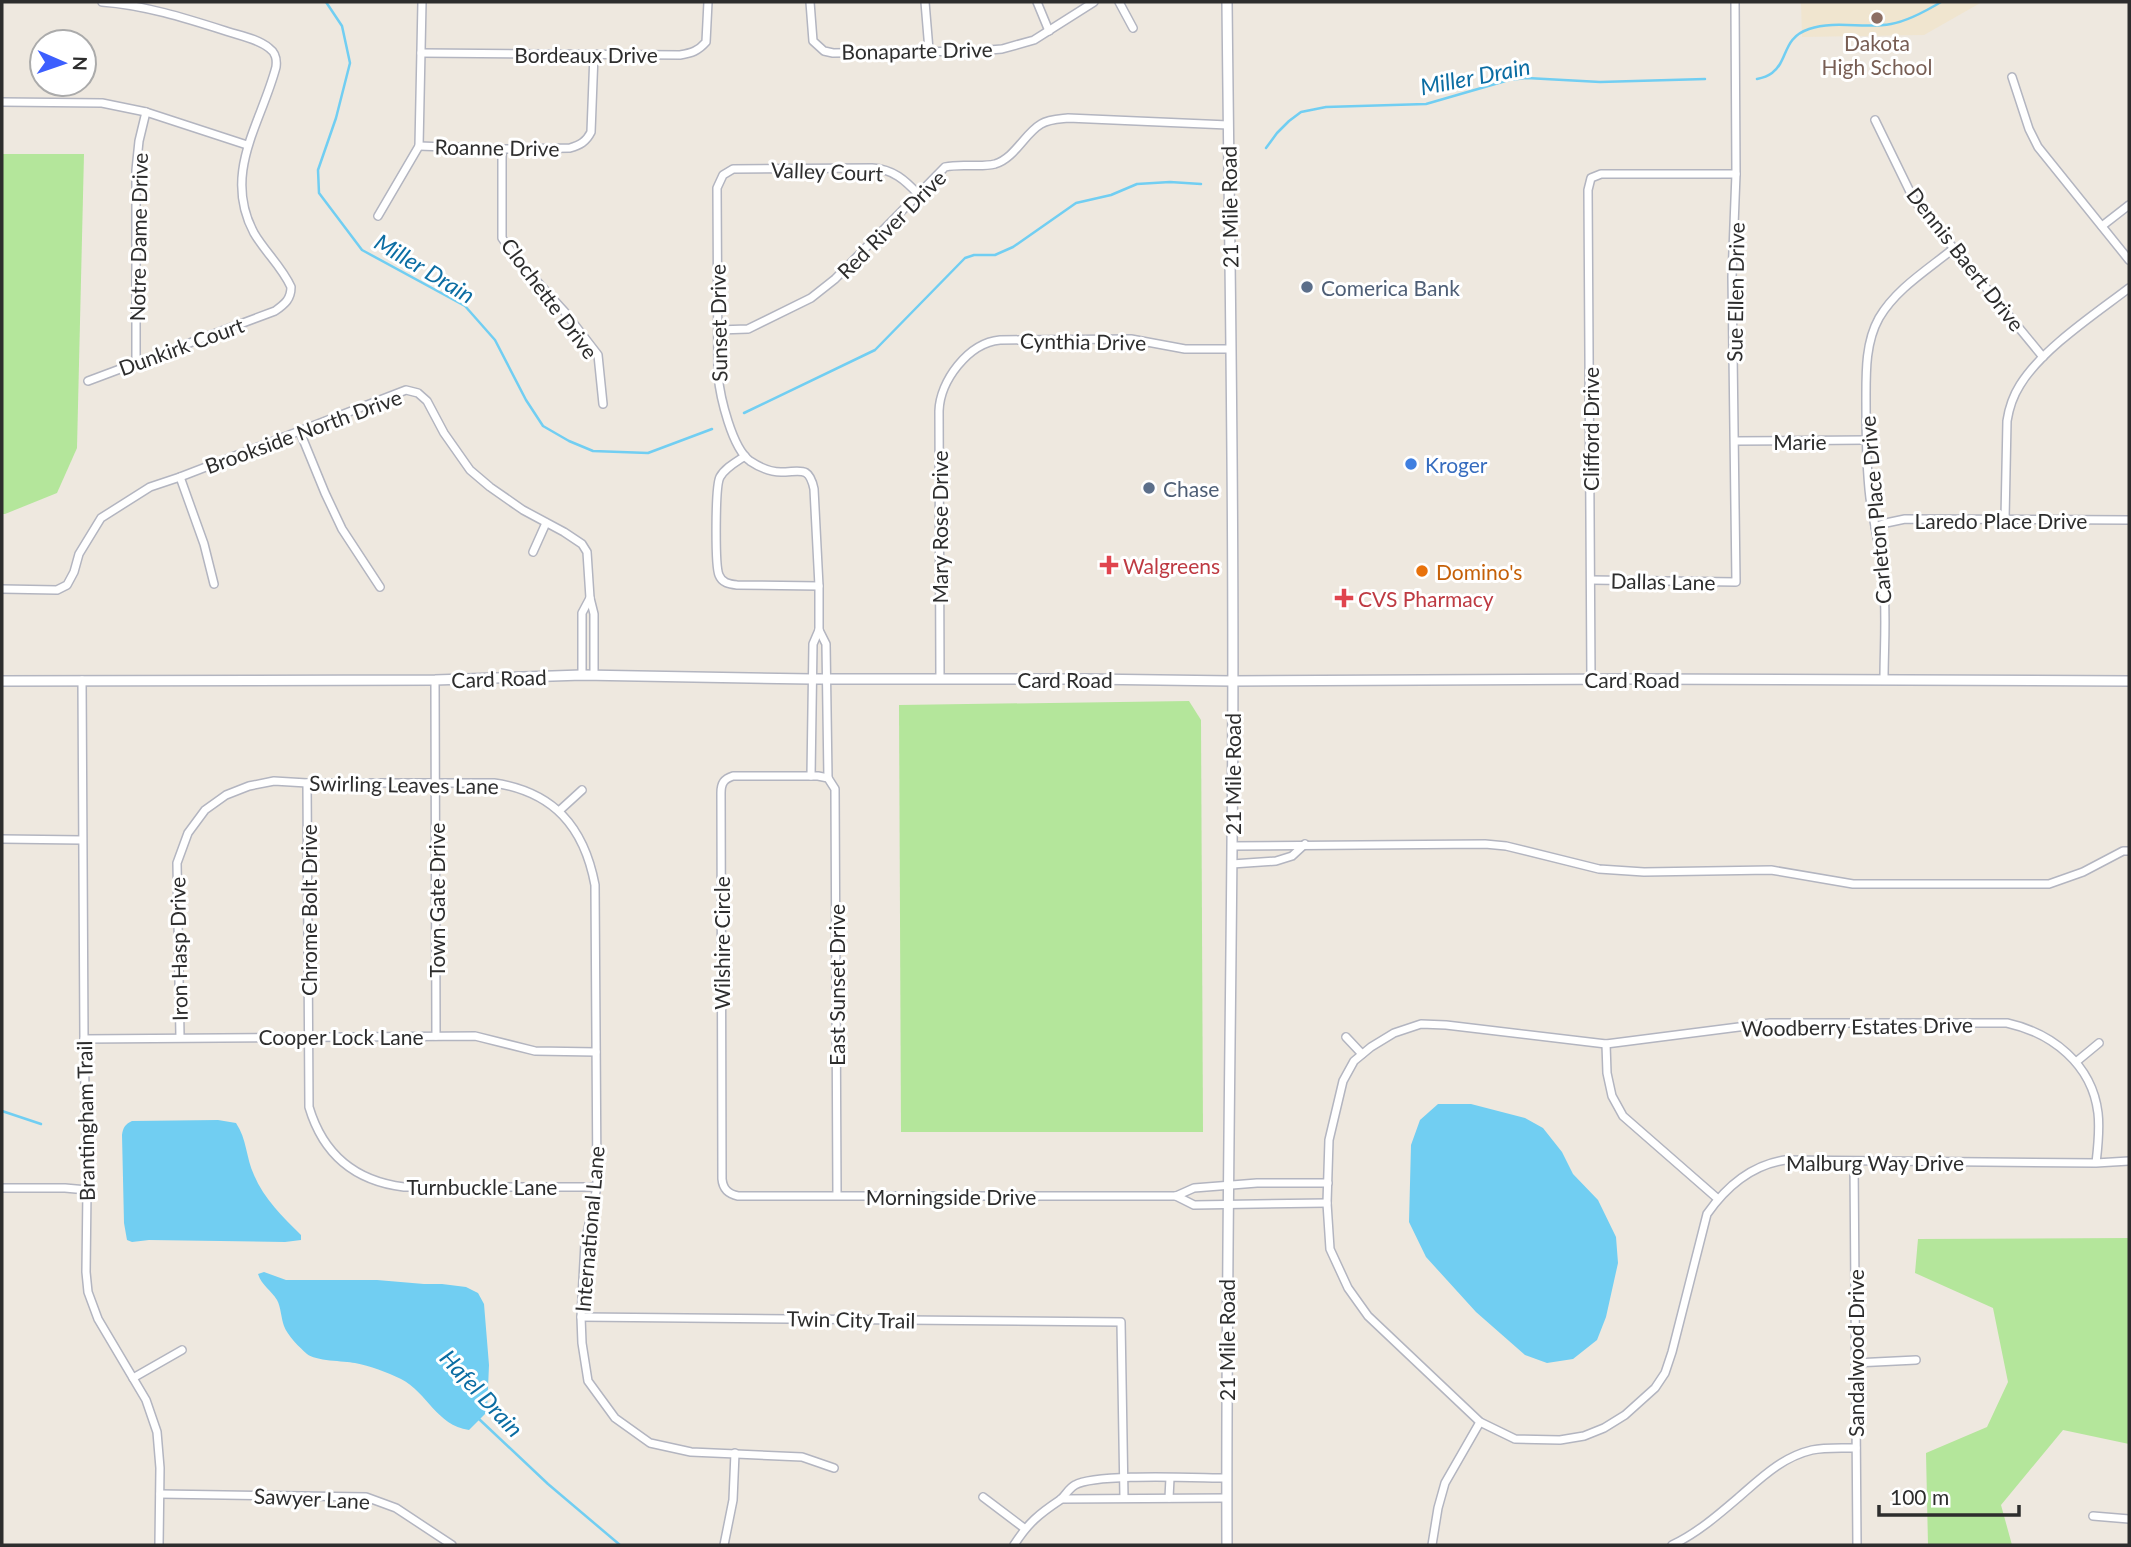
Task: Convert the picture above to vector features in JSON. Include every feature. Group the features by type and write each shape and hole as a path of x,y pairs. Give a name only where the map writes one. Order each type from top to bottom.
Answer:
{"street":[{"path":"2,102 102,103 146,112 247,145 276,67 277,59 273,51 260,42 198,22 122,3 102,2"},
{"path":"378,216 419,146 422,2"},
{"name":"Bordeaux Drive","path":"421,53 680,55 698,51 706,43 708,2"},
{"name":"Bonaparte Drive","path":"810,2 813,41 824,51 833,53 977,51 1002,48 1034,40 1094,2"},
{"path":"925,2 929,50"},
{"path":"1037,2 1049,30"},
{"path":"1119,2 1133,28"},
{"name":"21 Mile Road","path":"1227,2 1232,681 1227,1545"},
{"name":"Sue Ellen Drive","path":"1735,2 1737,174 1732,277 1736,582"},
{"name":"Roanne Drive","path":"419,146 502,149 575,146 586,140 591,132 594,54"},
{"path":"2012,77 2029,129 2038,147 2129,260"},
{"name":"Notre Dame Drive","path":"136,362 136,170 146,112"},
{"name":"Red River Drive","path":"718,330 748,329 811,298 835,279 945,167 958,164 995,164 1007,157 1040,124 1049,120 1068,118 1228,125"},
{"name":"Dennis Baert Drive","path":"1875,120 1914,200 2043,357"},
{"name":"Dunkirk Court","path":"88,381 275,311 287,301 291,295 291,287 254,233 247,212 242,189 242,168 247,145"},
{"name":"Clochette Drive","path":"502,149 502,239 598,355 603,404"},
{"name":"Valley Court","path":"727,172 740,168 877,169 896,174 919,195"},
{"name":"Sunset Drive","path":"727,172 719,180 717,188 718,375 721,403 745,456"},
{"name":"Clifford Drive","path":"1591,679 1588,190 1591,178 1601,174 1737,174"},
{"path":"2102,226 2129,205"},
{"name":"Carleton Place Drive","path":"1884,680 1883,577 1866,440 1866,372 1871,337 1878,321 1898,293 1953,249"},
{"path":"2005,520 2006,433 2009,409 2018,387 2043,357 2129,288"},
{"name":"Cynthia Drive","path":"949,378 976,349 994,340 1131,339 1185,349 1230,349"},
{"name":"Mary Rose Drive","path":"940,679 939,411 940,396 949,378"},
{"name":"Brookside North Drive","path":"2,589 57,590 67,585 79,554 101,518 150,487 406,390 418,393 427,401 444,433 470,470 490,488 545,523 576,538 587,552 593,614 594,675"},
{"path":"300,432 342,529 380,587"},
{"name":"Marie","path":"1735,441 1866,440"},
{"path":"819,586 737,585 727,583 720,577 717,564 718,483 725,471 745,456 758,466 773,471 802,470 812,481 819,586 819,630 813,644 811,776 828,778"},
{"path":"180,477 204,544 214,584"},
{"name":"Laredo Place Drive","path":"1875,527 1905,519 2129,520"},
{"path":"533,552 545,523"},
{"name":"Dallas Lane","path":"1591,580 1736,582"},
{"name":"Brookside North Drive","path":"582,675 582,613 590,598"},
{"path":"819,630 826,644 828,679"},
{"name":"Card Road","path":"2,681 435,680 594,675 1232,681 2129,681"},
{"name":"East Sunset Drive","path":"828,679 828,778 834,784 836,793 837,1195"},
{"name":"Brantingham Trail","path":"82,680 86,1272 88,1292 100,1323 146,1400 157,1432 160,1468 159,1545"},
{"name":"Town Gate Drive","path":"435,680 436,1035"},
{"name":"Wilshire Circle","path":"727,1192 722,1179 721,787 727,778 733,776 811,776"},
{"name":"Swirling Leaves Lane","path":"226,795 249,786 274,781 494,783 509,785 544,799 571,824"},
{"name":"Chrome Bolt Drive","path":"307,783 309,1037"},
{"path":"559,811 582,790"},
{"name":"Iron Hasp Drive","path":"180,1037 177,863 188,833 205,810 226,795"},
{"name":"International Lane","path":"571,824 587,852 595,886 597,1187 584,1243 581,1317 588,1381 615,1418 650,1443 691,1452 802,1457 834,1468"},
{"path":"2,839 82,840"},
{"path":"1232,864 1276,861 1292,856 1305,844"},
{"path":"1232,846 1485,844 1506,846 1599,869 1644,872 1772,870 1853,884 2049,884 2083,872 2129,850"},
{"name":"Woodberry Estates Drive","path":"1327,1203 1329,1140 1335,1107 1343,1082 1354,1061 1394,1033 1421,1024 1606,1044 1770,1023 2007,1023 2025,1027 2045,1037 2064,1050 2081,1068 2092,1089 2098,1112 2096,1163"},
{"name":"Cooper Lock Lane","path":"84,1039 436,1035 475,1036 535,1051 596,1052"},
{"name":"Turnbuckle Lane","path":"309,1037 309,1107 315,1127 322,1140 335,1154 369,1179 404,1187 597,1187"},
{"path":"1346,1037 1362,1054"},
{"path":"2076,1062 2099,1043"},
{"path":"1606,1044 1612,1096 1623,1116 1718,1199"},
{"name":"Sandalwood Drive","path":"1854,1161 1857,1545"},
{"name":"Malburg Way Drive","path":"1327,1203 1330,1249 1348,1289 1367,1316 1480,1422 1515,1438 1560,1440 1604,1428 1625,1415 1655,1388 1665,1373 1672,1352 1707,1214 1738,1180 1770,1162 2129,1161"},
{"name":"Morningside Drive","path":"727,1192 738,1196 1176,1196 1189,1189 1228,1185 1328,1183"},
{"path":"2,1188 87,1190"},
{"name":"Morningside Drive","path":"1176,1196 1194,1206 1327,1203"},
{"name":"Twin City Trail","path":"581,1317 1121,1322 1124,1478"},
{"path":"133,1378 182,1350"},
{"path":"1856,1363 1916,1360"},
{"path":"1432,1545 1445,1483 1480,1422"},
{"path":"1672,1545 1687,1538 1782,1462 1812,1450 1856,1448"},
{"path":"724,1545 733,1500 735,1452"},
{"path":"1124,1478 1124,1498"},
{"path":"1169,1498 1170,1478"},
{"path":"1014,1545 1024,1528 1075,1485 1098,1479 1227,1478"},
{"name":"Sawyer Lane","path":"160,1494 366,1497 396,1508 452,1545"},
{"path":"983,1497 1024,1528"},
{"path":"1061,1499 1227,1498"},
{"path":"2092,1516 2129,1519"}],"shaded area":[{"name":"Dakota High School","path":"1801,2 1982,2 1924,35 1802,37"}],"green space":[{"path":"2,154 84,154 77,448 57,493 5,514 2,514"},
{"path":"1189,701 1201,720 1203,1132 901,1132 899,705"},
{"path":"2129,1238 2129,1444 2063,1430 2001,1505 2012,1545 1928,1545 1926,1453 1987,1427 2008,1382 1993,1308 1915,1273 1918,1239"}],"water":[{"path":"1438,1104 1471,1104 1525,1118 1543,1128 1562,1152 1573,1174 1598,1200 1616,1237 1618,1263 1606,1317 1597,1340 1573,1359 1547,1363 1525,1355 1476,1312 1426,1257 1409,1222 1411,1145 1420,1120"},
{"path":"218,1120 236,1123 258,1184 274,1207 301,1235 301,1240 127,1240 124,1223 122,1135 125,1126 132,1121"},
{"path":"264,1272 286,1280 377,1280 442,1284 466,1287 478,1293 484,1304 489,1365 487,1412 469,1430 458,1427 448,1422 401,1379 367,1366 307,1354 286,1330 277,1300 258,1274"}],"waterway":[{"name":"Miller Drain","path":"326,2 342,26 350,63 336,118 318,170 319,193 362,250 465,306 495,340 526,400 543,426 569,441 593,451 648,453 712,429"},
{"name":"Miller Drain","path":"1757,79 1772,73 1794,38 1809,29 1829,25 1891,24 1910,18 1941,2"},
{"name":"Miller Drain","path":"1266,148 1277,133 1301,112 1326,107 1426,104 1509,80 1527,78 1600,82 1705,79"},
{"name":"Miller Drain","path":"744,413 875,350 965,258 995,255 1013,247 1076,203 1111,195 1137,184 1201,184"},
{"name":"Hafel Drain","path":"2,1111 41,1124"},
{"name":"Hafel Drain","path":"479,1419 548,1484 620,1545"}],"place":[{"name":"Dakota High School","path":"1877,18"},
{"name":"Comerica Bank","path":"1307,287"},
{"name":"Kroger","path":"1411,464"},
{"name":"Chase","path":"1149,488"},
{"name":"Walgreens","path":"1109,565"},
{"name":"Domino's","path":"1422,571"},
{"name":"CVS Pharmacy","path":"1344,598"}]}
